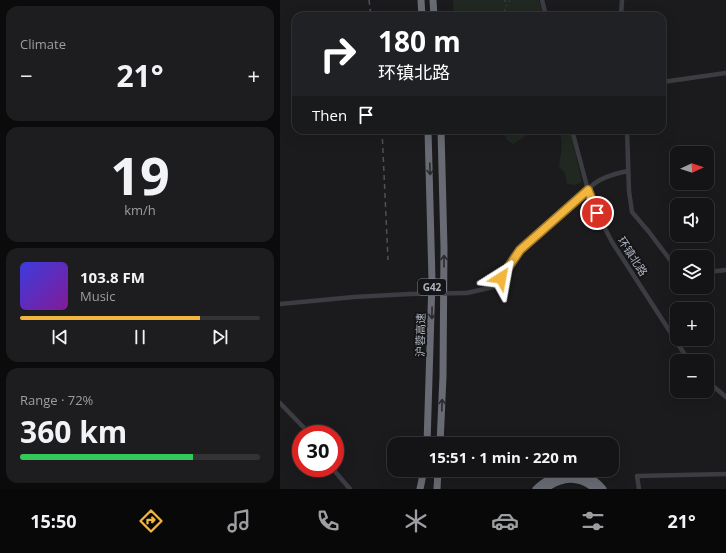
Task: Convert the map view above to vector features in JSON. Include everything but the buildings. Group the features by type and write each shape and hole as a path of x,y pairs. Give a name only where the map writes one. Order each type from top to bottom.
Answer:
{"highway":[{"path":"421,0 422,12"},
{"path":"433,0 434,12"},
{"name":"沪蓉高速","path":"427,437 432,280 428,134"},
{"name":"沪蓉高速","path":"440,437 443,376 444,248 441,134"},
{"path":"536,489 554,476 578,474 589,478 603,489"},
{"path":"420,489 423,477"},
{"path":"425,477 425,489"},
{"path":"437,489 438,477"},
{"path":"545,489 555,481 564,479 577,480 588,484 595,489"}],"street":[{"path":"542,0 545,12"},
{"path":"621,12 622,0"},
{"path":"666,81 726,73"},
{"name":"环镇北路","path":"573,134 588,190 612,242 684,354"},
{"path":"627,134 628,171 632,212 650,232 670,259"},
{"path":"280,304 354,297 410,294 467,294 493,287 520,250 588,190 593,183 615,173 628,171"},
{"path":"714,271 726,270"},
{"path":"714,387 726,398"},
{"path":"280,402 302,425"},
{"path":"639,489 637,476 726,474"},
{"path":"340,477 350,489"}],"path":[{"path":"505,0 506,6"},
{"path":"504,12 510,0"}],"shaded area":[{"path":"453,0 539,0 542,12 454,12"},
{"path":"504,134 529,134 513,144 507,140"},
{"path":"560,134 571,134 582,182 575,185 567,184 565,173 559,167 562,143"}],"railway":[{"path":"369,0 370,12"},
{"path":"382,134 388,260"}],"route":[{"path":"501,278 520,250 588,190 597,213"}]}
